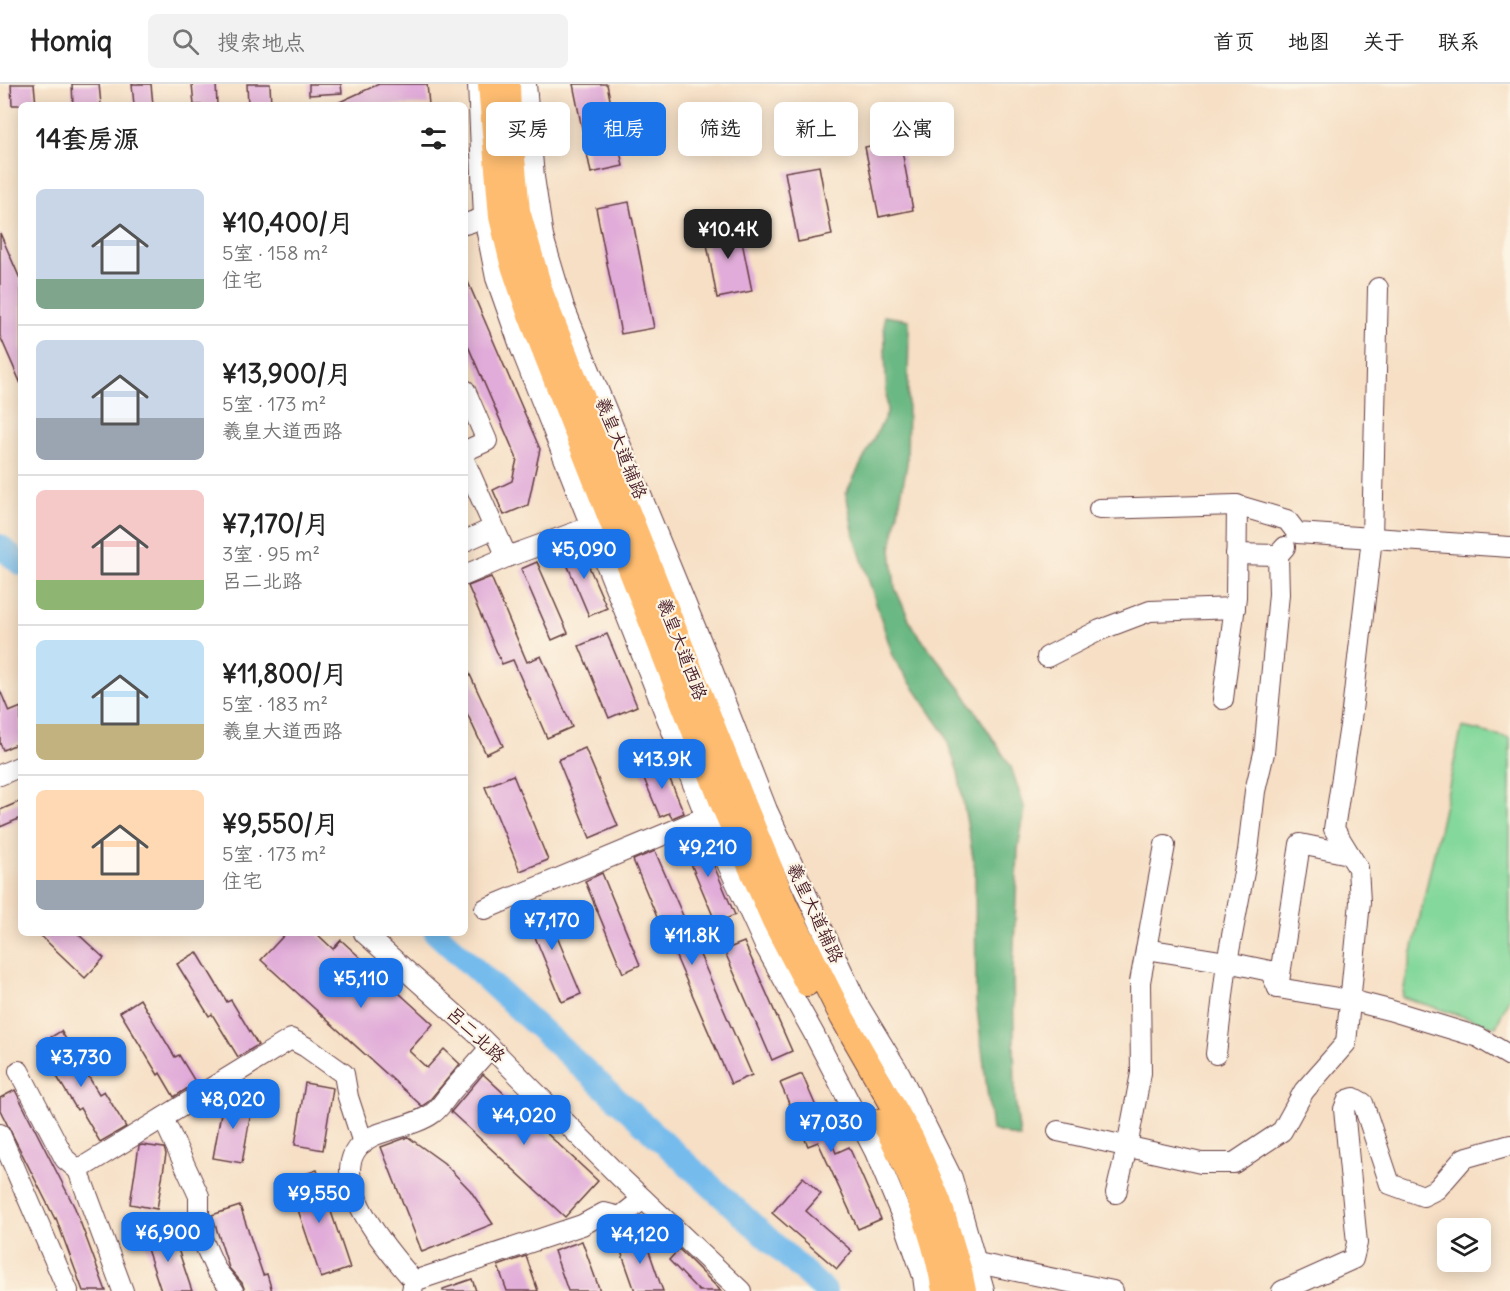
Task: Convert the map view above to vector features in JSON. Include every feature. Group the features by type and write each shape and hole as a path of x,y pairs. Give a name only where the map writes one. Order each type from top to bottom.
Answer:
{"main road":[{"name":"羲皇大道西路","path":"490,84 483,220 512,263 527,307 724,810 774,921 896,1144 922,1211 944,1291"},
{"name":"羲皇大道西路","path":"508,84 518,211 528,251 609,516 745,807 786,906 842,1017 912,1139 939,1201 960,1272 963,1291"}],"street":[{"path":"478,84 483,220"},
{"name":"羲皇大道辅路","path":"526,84 534,177 543,237 564,307 705,651 767,810 857,1003 900,1074 952,1178 984,1291"},
{"path":"1058,1131 1201,1163 1234,1163 1282,1131 1304,1091 1346,1043 1360,902 1358,868 1334,829 1351,719 1372,538 1378,288"},
{"path":"468,397 488,441 468,450"},
{"path":"468,469 507,557"},
{"path":"1099,509 1237,505 1287,520 1297,533 1510,546"},
{"path":"1223,699 1234,608 1237,505"},
{"path":"468,574 609,516 706,817 765,946 875,1152 903,1219 923,1276 925,1291"},
{"path":"468,540 494,528"},
{"path":"1216,1054 1227,962 1248,850 1255,791 1264,753 1279,594 1278,555 1297,533"},
{"path":"1236,554 1278,555"},
{"path":"1047,657 1100,630 1150,611 1234,608"},
{"path":"0,775 18,767"},
{"path":"485,909 706,817"},
{"path":"1278,988 1300,844 1349,854"},
{"path":"1116,1193 1141,1073 1140,982 1165,845"},
{"name":"吕二北路","path":"367,936 490,1048 643,1199 741,1291"},
{"path":"1146,949 1270,971 1278,988"},
{"path":"1278,988 1350,1000 1478,1037 1510,1056"},
{"path":"78,1170 291,1039 344,1074 348,1097 363,1143"},
{"path":"490,1048 432,1114 374,1136 363,1143 355,1153 351,1165 350,1178 354,1191 374,1234 422,1285 582,1225 604,1213 620,1217 643,1199"},
{"path":"19,1071 65,1159 78,1170 123,1291"},
{"path":"1282,1291 1353,1259 1357,1243 1344,1109 1348,1100 1354,1098 1363,1103 1390,1184 1423,1196 1437,1189 1464,1158 1510,1145"},
{"path":"163,1118 199,1196 199,1232 216,1270 233,1291"},
{"path":"0,1134 68,1291"},
{"path":"977,1263 1113,1291"}],"green space":[{"path":"884,316 909,320 907,464 891,549 895,588 913,628 963,692 1011,767 1025,809 1018,849 1013,970 1015,1097 1020,1138 992,1130 976,1001 975,869 958,772 944,732 894,659 854,535 846,493 887,413"},
{"path":"1462,727 1510,738 1510,995 1496,1027 1402,997"}],"building":[{"path":"11,84 34,84 36,102 18,102 18,105 12,105"},
{"path":"72,84 99,84 101,102 73,102"},
{"path":"132,84 151,84 153,102 134,102"},
{"path":"192,84 216,84 217,102 194,102"},
{"path":"247,84 270,84 271,102 248,102"},
{"path":"309,84 341,84 342,93 309,95"},
{"path":"379,84 427,84 429,102 340,102"},
{"path":"573,84 607,84 611,102 582,102 582,128"},
{"path":"870,146 870,156 903,156 913,210 879,217 865,147"},
{"path":"588,156 621,156 623,166 591,173"},
{"path":"819,166 832,235 798,242 785,172"},
{"path":"629,202 654,328 621,334 596,208"},
{"path":"738,222 752,291 717,298 704,228"},
{"path":"0,233 18,274 18,377 0,336"},
{"path":"468,282 540,449 528,505 504,515 493,490 512,481 517,459 468,346"},
{"path":"579,544 607,608 589,616 561,550"},
{"path":"537,562 568,633 552,640 521,569"},
{"path":"491,577 527,662 541,656 572,727 547,738 513,660 502,664 468,586"},
{"path":"607,634 637,706 609,718 579,646"},
{"path":"468,670 503,746 486,754 468,715"},
{"path":"0,690 9,712 18,708 18,743 3,750 0,743"},
{"path":"585,748 618,826 590,838 558,760"},
{"path":"662,760 684,813 672,818 669,813 660,817 640,769"},
{"path":"513,775 548,860 520,871 485,787"},
{"path":"18,802 18,819 0,827 0,810"},
{"path":"700,833 735,915 716,923 681,840"},
{"path":"655,851 752,1075 731,1084 633,860"},
{"path":"602,873 640,965 623,973 585,881"},
{"path":"542,901 581,994 562,1002 523,908"},
{"path":"41,936 80,936 104,958 85,978"},
{"path":"283,936 319,936 333,949 341,940 433,1024 409,1051 427,1068 444,1049 460,1064 422,1106 261,960"},
{"path":"744,942 792,1051 772,1060 724,950"},
{"path":"197,952 227,1002 231,1000 258,1045 238,1057 212,1014 209,1016 177,964"},
{"path":"140,999 175,1057 179,1055 196,1083 174,1097 120,1012"},
{"path":"61,1031 99,1094 104,1091 126,1127 100,1142 80,1108 77,1110 38,1045"},
{"path":"483,1074 598,1181 565,1217 451,1112"},
{"path":"802,1074 836,1153 849,1147 881,1219 858,1229 818,1142 808,1146 780,1083"},
{"path":"305,1083 333,1088 323,1150 295,1145"},
{"path":"15,1090 75,1208 106,1291 83,1291 56,1218 0,1110 0,1098"},
{"path":"224,1096 253,1101 242,1163 213,1158"},
{"path":"408,1137 444,1163 470,1190 493,1224 422,1252 381,1147"},
{"path":"139,1146 164,1148 166,1154 157,1209 130,1204"},
{"path":"317,1170 350,1268 321,1278 288,1180"},
{"path":"803,1177 821,1194 806,1211 852,1251 837,1269 772,1213"},
{"path":"240,1206 263,1275 267,1274 272,1291 245,1291 242,1283 229,1268 212,1215"},
{"path":"172,1231 192,1291 161,1291 144,1240"},
{"path":"643,1234 663,1291 635,1291 618,1243"},
{"path":"582,1241 600,1291 568,1291 554,1251"},
{"path":"679,1249 721,1291 699,1291 669,1260"},
{"path":"526,1256 538,1291 507,1291 498,1266"},
{"path":"472,1279 476,1291 443,1291 443,1289"}],"waterway":[{"path":"0,546 18,561"},
{"path":"439,936 825,1291"}]}
